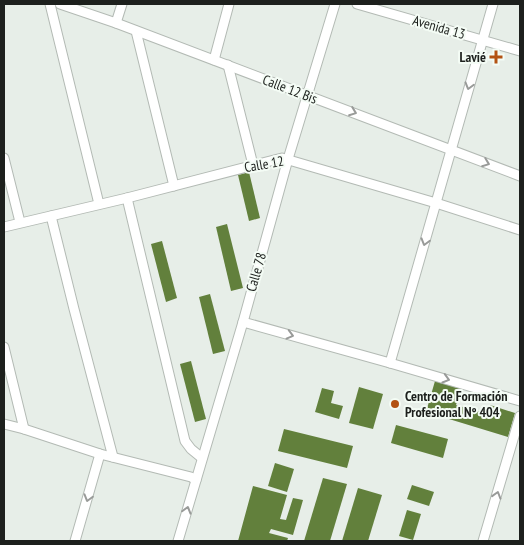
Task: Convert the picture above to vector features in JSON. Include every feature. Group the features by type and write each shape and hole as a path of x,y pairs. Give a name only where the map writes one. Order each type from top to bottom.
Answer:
{"street":[{"path":"50,4 98,204"},
{"name":"Calle 12 Bis","path":"60,4 116,23 520,176"},
{"path":"116,23 122,4"},
{"path":"214,60 229,4"},
{"name":"Calle 78","path":"178,541 288,159 335,4"},
{"name":"Avenida 13","path":"356,4 520,50"},
{"path":"390,363 493,4"},
{"path":"136,31 174,186"},
{"path":"228,65 253,165"},
{"path":"4,158 20,222"},
{"name":"Calle 12","path":"4,227 282,158 436,203 520,230"},
{"path":"127,198 185,441 202,458"},
{"path":"51,216 112,457"},
{"path":"242,322 520,401"},
{"path":"4,347 24,429"},
{"path":"483,541 520,416"},
{"path":"4,424 100,454 191,477 196,480"},
{"path":"75,541 100,454"}],"building":[{"path":"249,172 260,218 249,221 238,175"},
{"path":"227,224 243,288 231,291 216,227"},
{"path":"162,241 177,298 166,302 151,244"},
{"path":"210,294 225,351 213,354 199,297"},
{"path":"191,361 206,419 195,422 180,364"},
{"path":"435,381 461,389 456,405 487,414 490,405 515,413 508,437 426,412"},
{"path":"359,387 383,394 373,429 349,423"},
{"path":"322,388 334,391 331,403 343,406 339,419 315,412"},
{"path":"396,425 448,439 443,458 391,443"},
{"path":"284,429 353,446 347,468 278,451"},
{"path":"275,463 294,469 287,492 268,486"},
{"path":"323,478 347,484 330,541 304,541"},
{"path":"412,485 434,492 429,506 407,499"},
{"path":"253,486 287,495 280,519 286,520 293,498 303,500 293,535 271,529 269,533 288,538 287,541 238,541"},
{"path":"358,488 382,495 368,541 342,541"},
{"path":"407,510 421,514 413,540 399,536"}],"place":[{"name":"Lavié","path":"496,57"},
{"name":"Centro de Formación Profesional N° 404","path":"395,404"}]}
